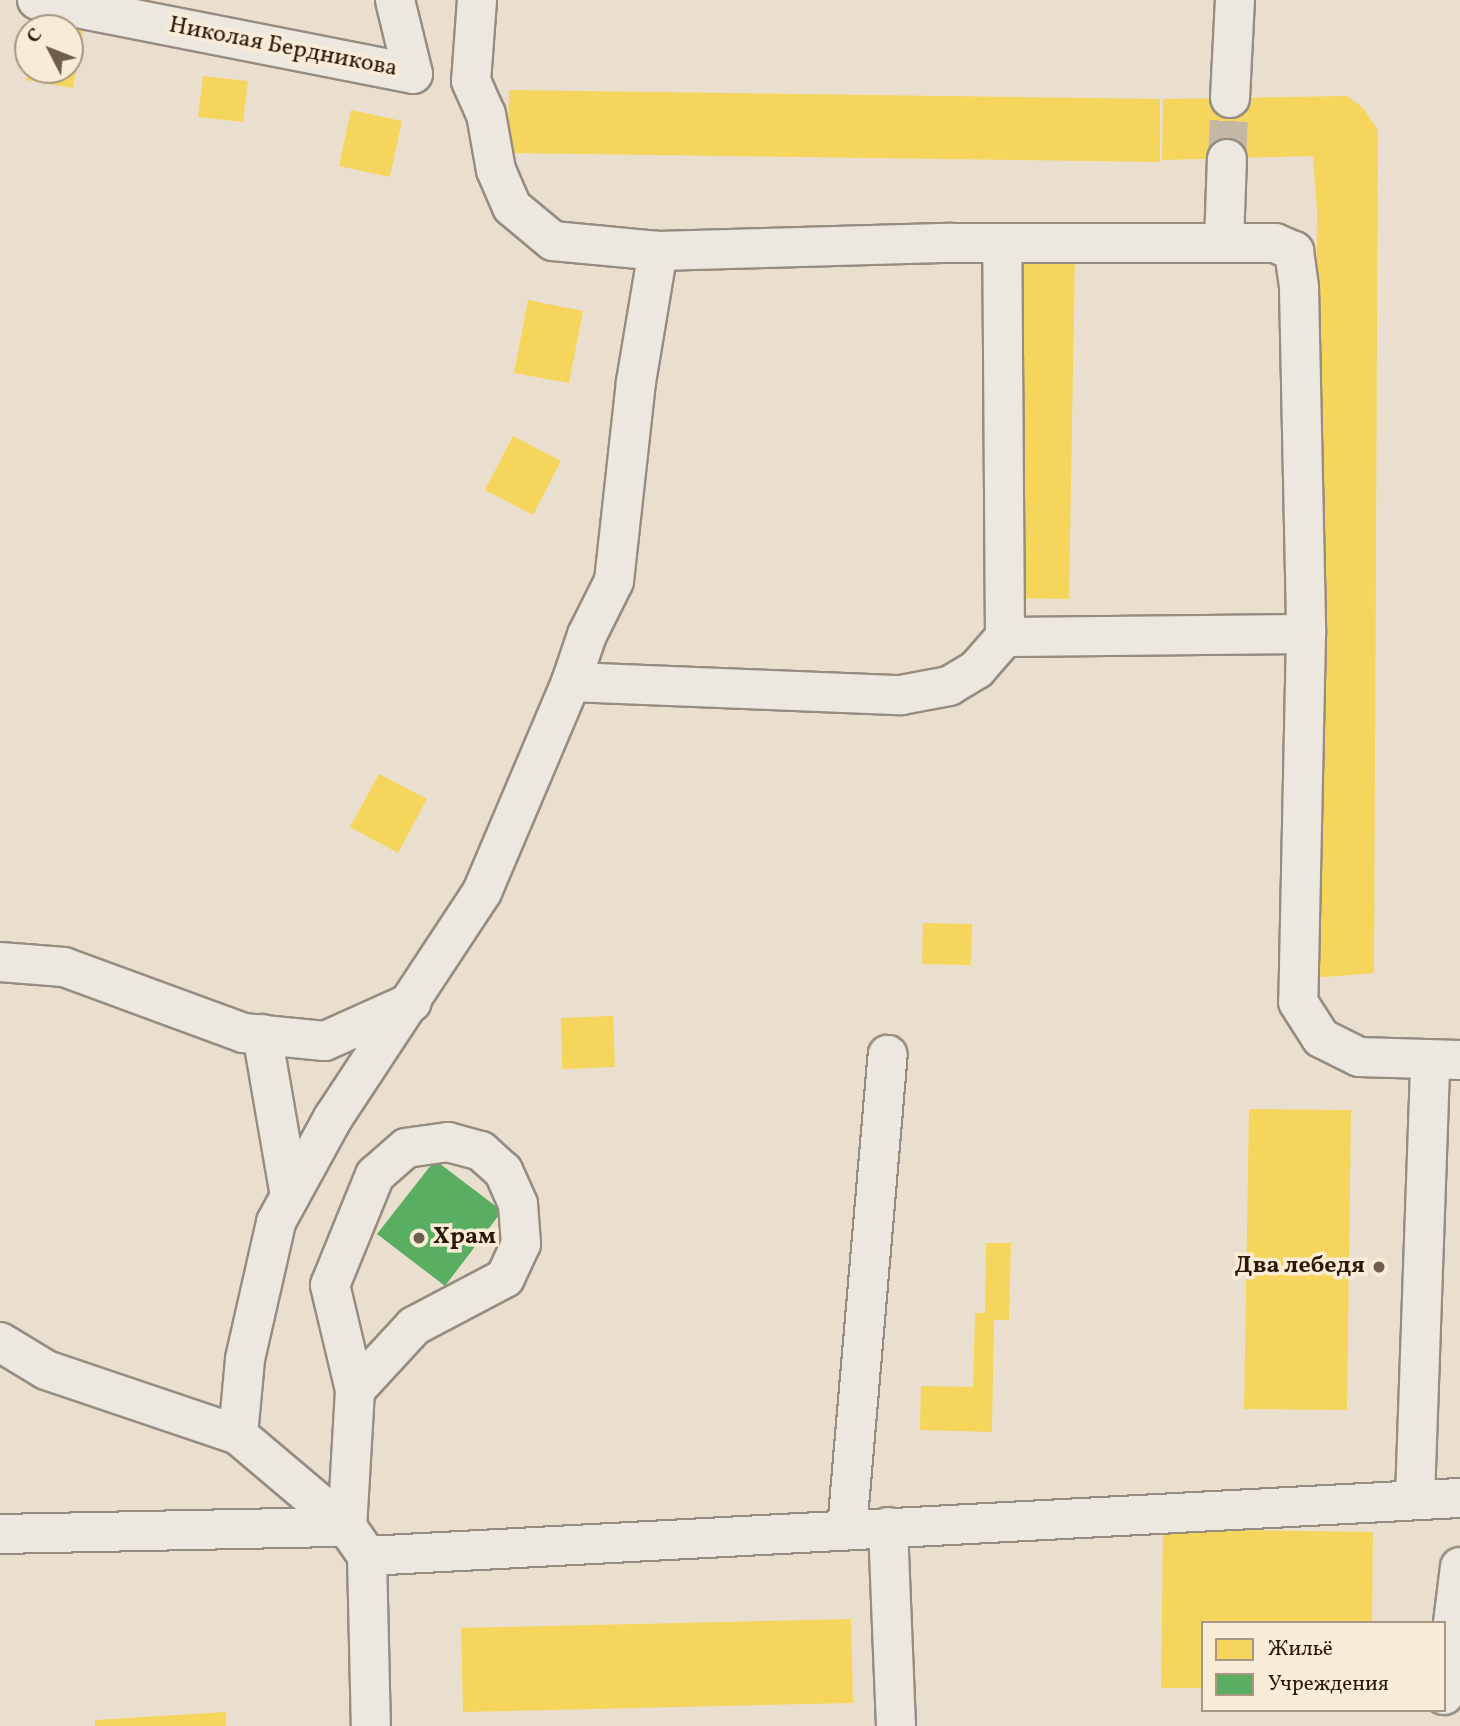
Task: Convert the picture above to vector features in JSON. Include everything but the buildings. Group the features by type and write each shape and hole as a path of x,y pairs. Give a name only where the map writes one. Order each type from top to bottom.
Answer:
{"street":[{"name":"Николая Бердникова","path":"37,0 413,74 395,0"},
{"path":"477,0 471,81 486,114 496,170 512,207 553,241 658,251 1002,243 1275,243 1293,251 1299,288 1306,634 1298,1002 1321,1038 1359,1057 1445,1061 1415,1498"},
{"path":"1230,98 1235,0"},
{"path":"413,74 471,81"},
{"path":"1224,243 1227,159"},
{"path":"571,682 901,695 949,686 977,669 1005,637 1002,243"},
{"path":"238,1435 245,1359 276,1222 333,1118 482,892 571,682 587,635 614,581 636,382 658,251"},
{"path":"1005,637 1306,634"},
{"path":"0,962 64,967 243,1033 325,1041 411,1002"},
{"path":"262,1034 290,1196"},
{"path":"847,1529 888,1055"},
{"path":"355,1390 414,1326 505,1278 521,1244 518,1205 503,1171 481,1152 449,1142 406,1149 375,1175 330,1285 355,1390 357,1541 371,1726"},
{"path":"0,1342 46,1370 238,1435 357,1541"},
{"path":"0,1534 357,1541 847,1529 1415,1498 1460,1498"},
{"path":"888,1527 896,1726"},
{"path":"1446,1679 1460,1567"}],"tunnel":[{"path":"1227,159 1230,98"}],"place":[{"name":"Храм","path":"419,1238"},
{"name":"Два лебедя","path":"1379,1267"}]}
